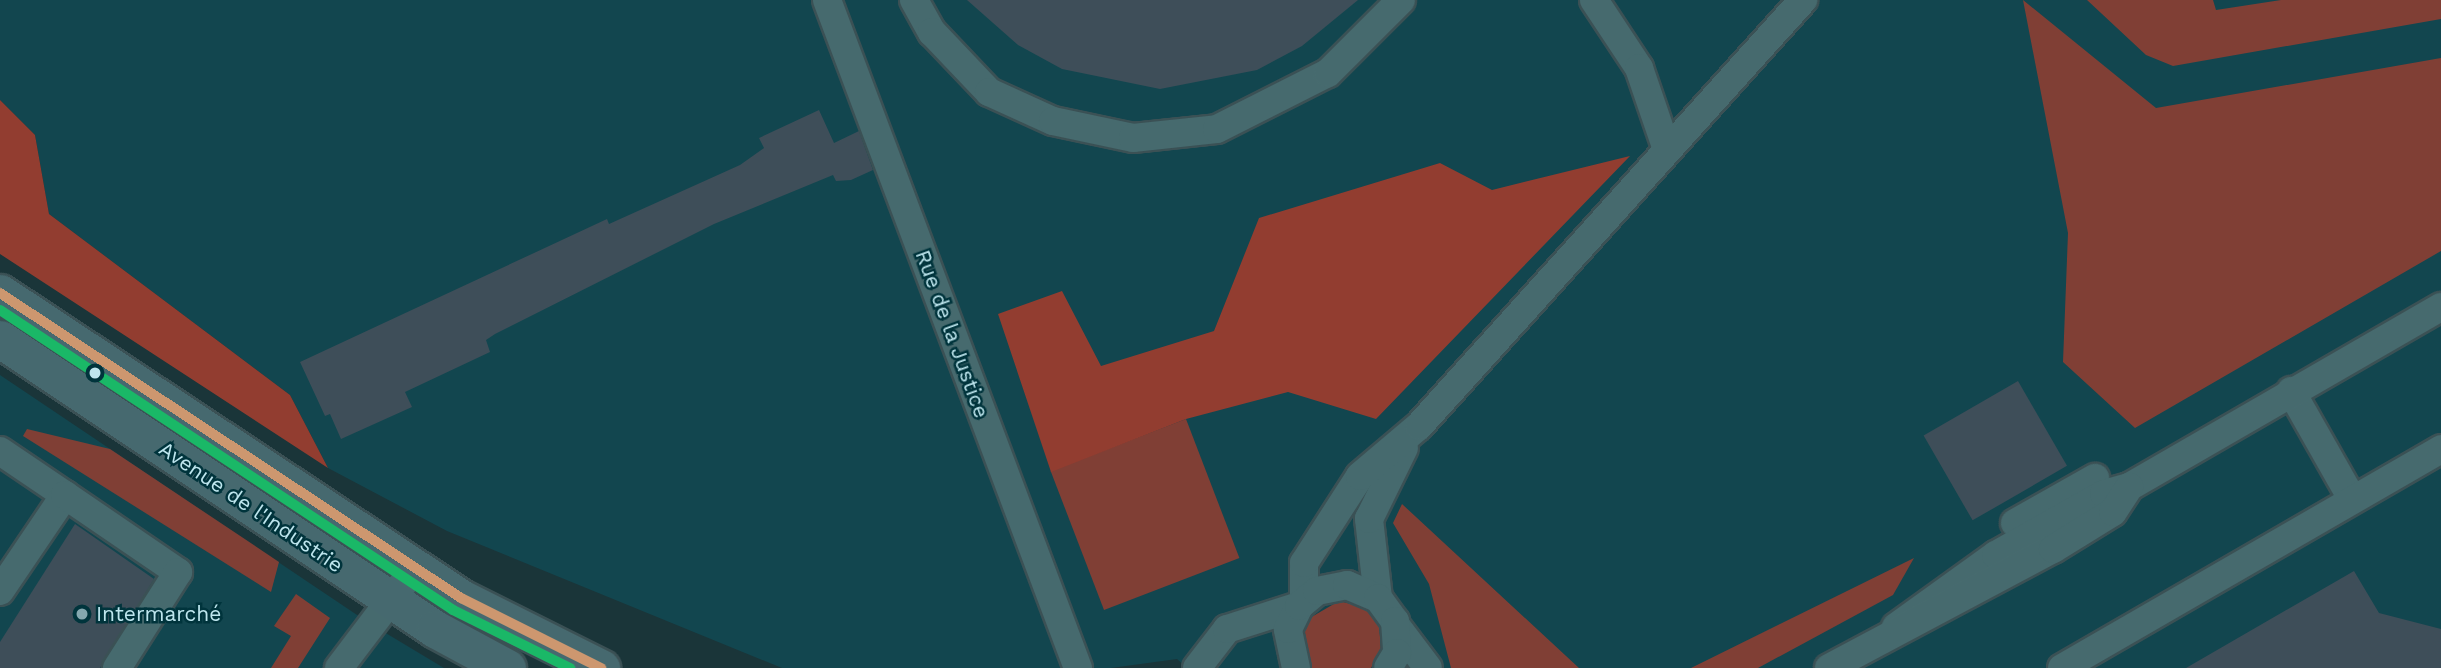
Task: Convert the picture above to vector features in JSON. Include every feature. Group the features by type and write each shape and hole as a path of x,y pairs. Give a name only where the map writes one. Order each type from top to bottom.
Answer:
{"main road":[{"name":"Avenue de l'Industrie","path":"0,293 415,568 601,668"},
{"name":"Avenue de l'Industrie","path":"0,339 390,600 506,668"}],"street":[{"name":"Rue de la Justice","path":"827,0 1078,668"},
{"path":"914,0 932,32 989,92 1053,121 1133,138 1217,129 1328,73 1401,0"},
{"path":"1594,0 1639,68 1667,150"},
{"path":"1296,668 1288,629 1301,603 1304,563 1333,510 1419,426 1804,0"},
{"path":"1829,668 1896,627 2053,549 2113,512 2129,487 2291,391 2409,331 2441,307"},
{"path":"2409,331 2441,330"},
{"path":"2291,391 2351,496"},
{"path":"1419,426 1387,475 1369,519 1378,598 1428,668"},
{"path":"2062,668 2351,496 2441,449"},
{"path":"0,451 178,572 117,668"},
{"path":"1896,627 1940,570 2021,519 2095,478 2129,487"},
{"path":"0,591 65,495"},
{"path":"339,668 415,568"},
{"path":"1197,668 1227,629 1347,585 1378,598"},
{"path":"1388,668 1397,653 1397,627"}],"shaded area":[{"path":"0,0 2441,0 2441,668 1187,668 1177,659 1111,668 782,668 447,531 328,468 290,395 49,214 35,135 0,100"},
{"path":"2023,0 2156,108 2441,58 2441,251 2135,428 2063,362 2068,233"},
{"path":"2087,0 2213,0 2216,10 2281,0 2441,0 2441,19 2173,66 2146,55"},
{"path":"0,100 35,135 49,214 290,395 328,468 0,254"},
{"path":"1630,156 1376,419 1288,392 1186,419 1051,472 998,314 1062,291 1101,366 1214,331 1259,218 1440,163 1492,190"},
{"path":"0,375 369,623 444,668 0,668"},
{"path":"1186,419 1239,558 1104,610 1051,471"},
{"path":"27,429 110,449 279,562 271,592 23,436"},
{"path":"1402,504 1579,668 1451,668 1429,584 1393,523"},
{"path":"1914,558 1893,595 1758,668 1691,668"},
{"path":"296,594 330,618 298,668 271,668 291,636 274,626"},
{"path":"1339,601 1363,607 1379,624 1381,650 1371,668 1312,668 1305,659 1302,633 1308,619"}],"building":[{"path":"967,0 1358,0 1302,46 1257,70 1160,89 1062,69 1018,45"},
{"path":"819,110 834,143 859,131 873,170 851,180 836,181 833,175 714,224 495,334 486,340 490,352 405,392 412,407 341,439 330,414 325,416 300,362 607,219 609,224 740,165 764,148 759,138"},
{"path":"2018,381 2067,466 1973,520 1924,436"},
{"name":"Intermarché","path":"75,524 154,579 100,668 0,668 0,642"},
{"path":"2354,571 2379,613 2441,629 2441,668 2186,668"}],"transit line":[{"path":"0,293 461,598 601,668"},
{"path":"0,310 453,610 570,668"}],"place":[{"name":"Intermarché","path":"82,614"}]}
